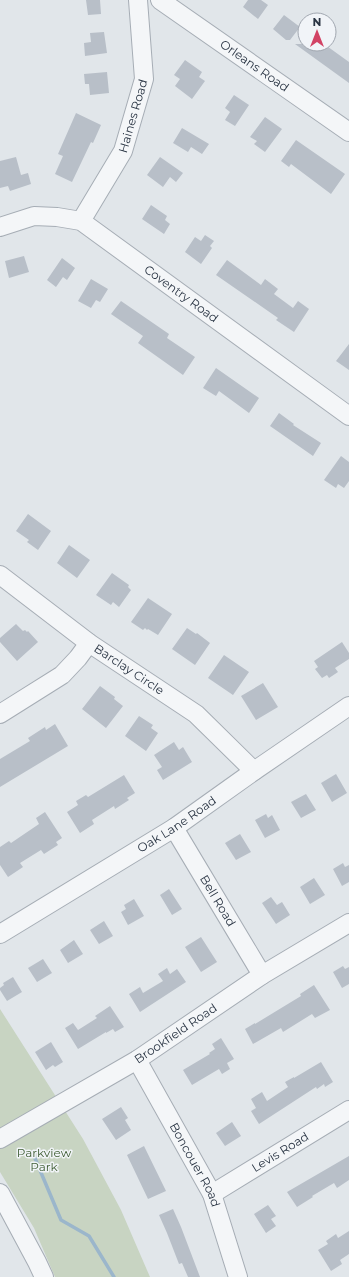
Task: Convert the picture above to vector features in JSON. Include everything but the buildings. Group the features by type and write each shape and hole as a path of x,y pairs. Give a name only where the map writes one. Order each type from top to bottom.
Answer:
{"street":[{"name":"Haines Road","path":"81,221 124,151 144,79 138,0"},
{"name":"Orleans Road","path":"160,0 349,132"},
{"name":"Coventry Road","path":"0,227 34,216 57,217 81,221 349,416"},
{"name":"Barclay Circle","path":"0,575 89,644 196,714 254,771"},
{"path":"0,714 62,675 89,644"},
{"name":"Oak Lane Road","path":"0,934 174,828 349,706"},
{"name":"Bell Road","path":"174,828 262,974"},
{"name":"Brookfield Road","path":"0,1139 137,1060 262,974 349,923"},
{"name":"Boncouer Road","path":"137,1060 212,1194 238,1277"},
{"name":"Levis Road","path":"212,1194 349,1110"},
{"path":"0,1193 44,1277"}],"green space":[{"name":"Parkview Park","path":"0,1009 83,1139 121,1210 150,1277 55,1277 34,1228 0,1172"}],"waterway":[{"path":"34,1156 61,1220 89,1236 114,1277"}]}
